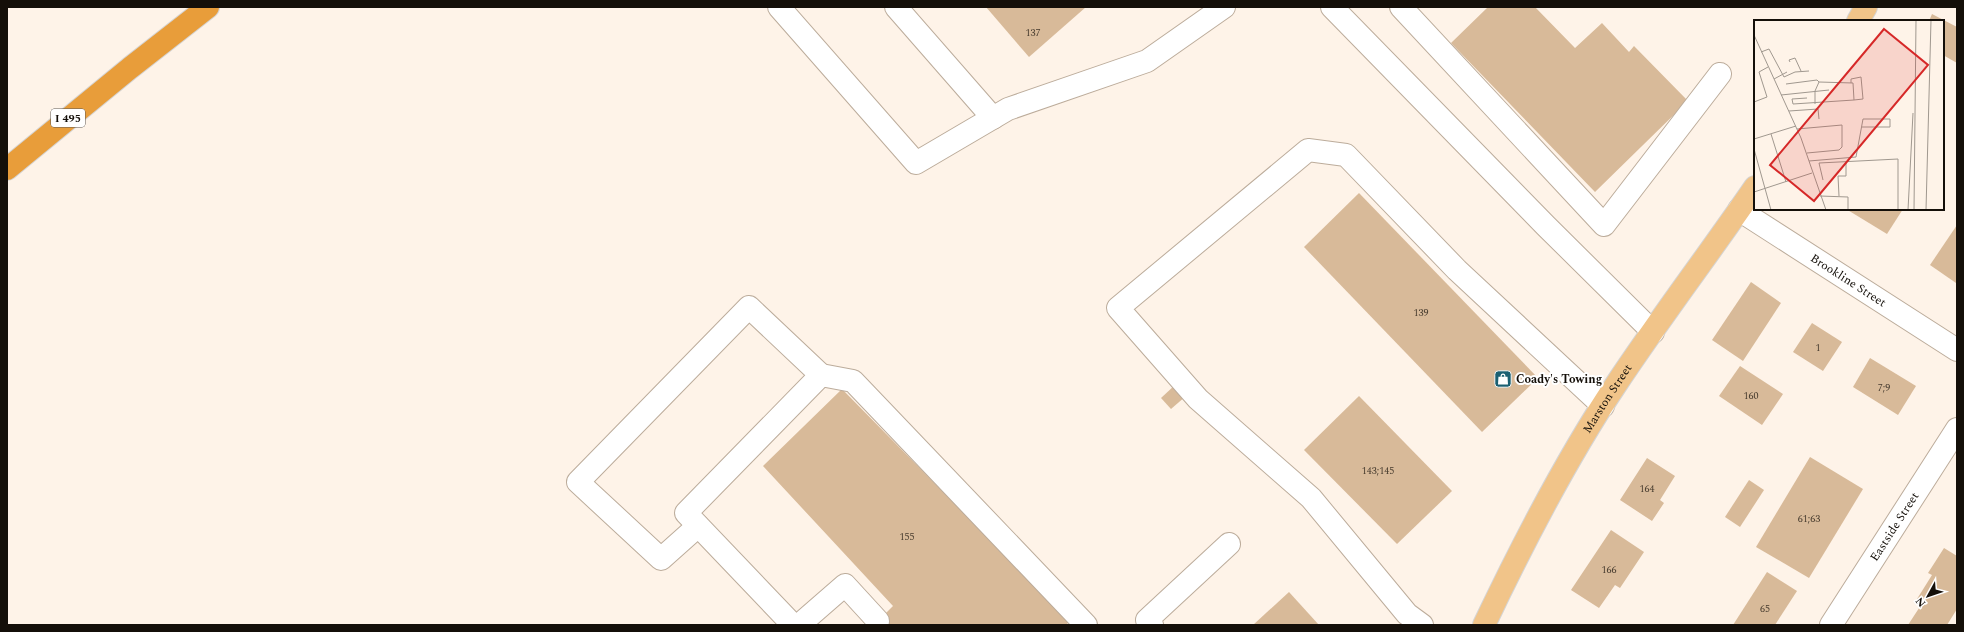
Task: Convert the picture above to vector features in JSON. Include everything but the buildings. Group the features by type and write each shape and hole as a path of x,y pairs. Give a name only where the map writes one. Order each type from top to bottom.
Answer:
{"highway":[{"name":"I 495","path":"7,169 130,68 208,7"}],"main road":[{"path":"1859,20 1866,7"},
{"name":"Marston Street","path":"1484,625 1517,554 1603,406 1754,188"}],"street":[{"path":"779,7 916,163 1008,109 1147,61 1224,7"},
{"path":"896,7 994,118"},
{"path":"1332,7 1546,226 1653,332"},
{"path":"1405,8 1604,225 1720,74"},
{"path":"1422,625 1407,614 1311,498 1198,400 1118,308 1308,150 1346,155 1457,270 1603,406"},
{"name":"Brookline Street","path":"1739,210 1957,350"},
{"path":"698,526 661,559 578,482 749,307 821,375 853,381 1086,625"},
{"path":"794,625 686,513 821,375"},
{"name":"Eastside Street","path":"1831,625 1957,428"},
{"path":"1152,625 1147,620 1229,544"},
{"path":"799,625 845,585 878,621"}],"place":[{"name":"Coady's Towing","path":"1503,379"}]}
